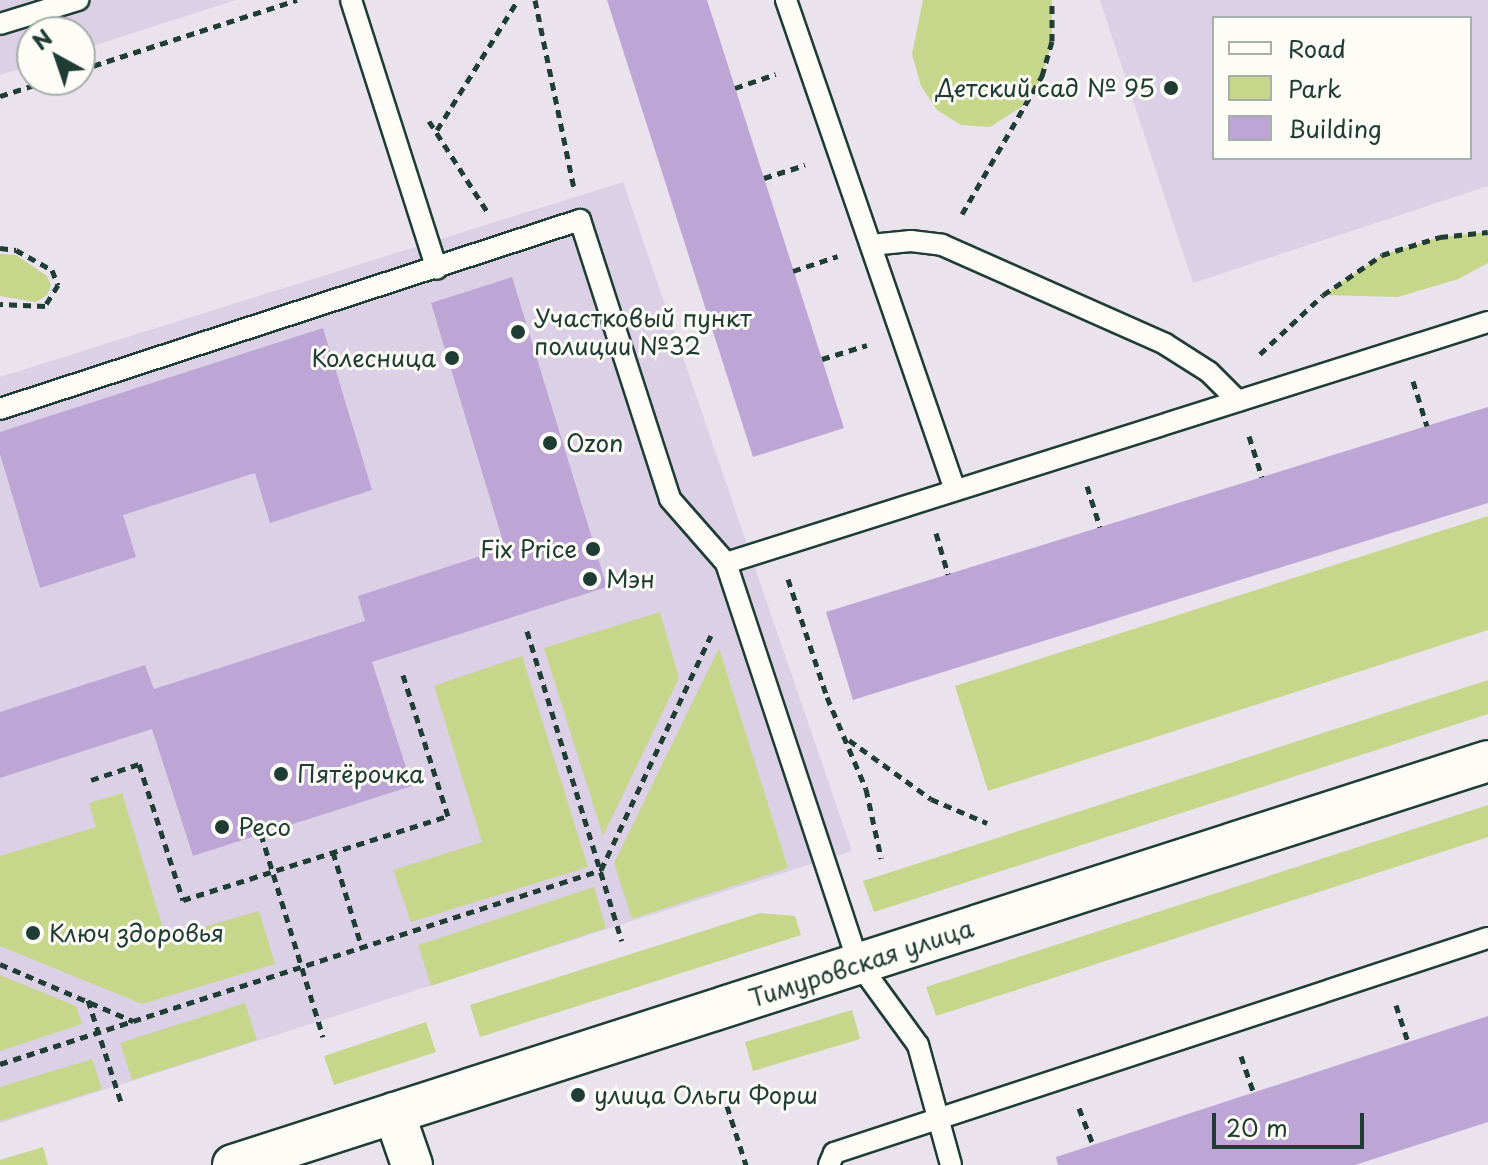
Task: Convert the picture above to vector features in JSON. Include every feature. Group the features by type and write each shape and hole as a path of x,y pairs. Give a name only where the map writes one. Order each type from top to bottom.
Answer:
{"street":[{"name":"Тимуровская улица","path":"233,1165 1488,761"},
{"path":"394,1113 412,1165"}],"lane":[{"path":"0,24 78,0"},
{"path":"351,0 437,269"},
{"path":"786,0 955,490"},
{"path":"0,409 580,220 670,499 726,563 859,964 918,1045 951,1165"},
{"path":"871,245 911,241 942,245 1165,344 1209,372 1238,401"},
{"path":"726,563 1488,322"},
{"path":"829,1165 834,1153 939,1122 1488,938"}],"path":[{"path":"96,65 297,0"},
{"path":"409,180 437,129 518,0"},
{"path":"535,0 580,220"},
{"path":"942,245 1042,76 1052,41 1052,0"},
{"path":"426,118 437,129 507,245"},
{"path":"1238,401 1251,366 1278,332 1353,273 1382,255 1440,237 1488,232"},
{"path":"793,271 871,245"},
{"path":"0,248 16,250 52,270 58,285 45,306 0,304"},
{"path":"822,359 902,334"},
{"path":"778,546 827,697 848,739 881,858"},
{"path":"0,1064 601,870 734,588"},
{"path":"527,631 622,941"},
{"path":"91,780 139,764 183,900 448,816 402,672"},
{"path":"848,739 931,799 987,823"},
{"path":"261,834 323,1037"},
{"path":"333,852 362,948"},
{"path":"0,964 134,1021"},
{"path":"88,1000 121,1102"},
{"path":"727,1106 746,1165"}],"shaded area":[{"path":"0,0 236,0 96,45 96,16 16,16 16,70 0,75"},
{"name":"Детский сад № 95","path":"1100,0 1488,0 1488,186 1193,283"},
{"path":"623,182 852,851 0,1123 0,377"}],"green space":[{"path":"923,0 1052,0 1052,41 1042,76 1026,104 990,127 961,125 937,110 921,86 912,54"},
{"path":"1488,232 1488,263 1458,279 1398,297 1323,295 1382,255 1440,237"},
{"path":"0,254 16,255 47,276 51,285 47,295 36,302 0,296"},
{"path":"1488,516 1488,630 988,791 955,686"},
{"path":"660,612 679,678 603,836 544,648"},
{"path":"719,648 788,868 632,919 614,863"},
{"path":"522,656 588,867 411,922 393,870 482,842 434,686"},
{"path":"1488,680 1488,714 874,912 863,881"},
{"path":"122,793 166,938 259,911 275,964 142,1004 0,946 0,856 96,827 89,803"},
{"path":"1488,805 1488,837 936,1016 926,987"},
{"path":"594,887 606,928 431,986 418,945"},
{"path":"760,913 795,916 801,935 480,1037 470,1005"},
{"path":"0,975 76,1006 82,1024 0,1051"},
{"path":"245,1003 257,1040 132,1080 120,1043"},
{"path":"852,1010 860,1039 753,1071 745,1042"},
{"path":"426,1022 436,1052 334,1085 324,1056"},
{"path":"92,1059 102,1089 0,1121 0,1087"},
{"path":"43,1147 48,1165 0,1165 0,1160"}],"building":[{"path":"607,0 707,0 844,428 753,457"},
{"path":"512,277 607,587 372,662 412,786 193,856 152,729 0,778 0,712 145,665 154,689 365,621 358,596 505,548 431,303"},
{"path":"323,328 372,490 270,523 255,473 123,515 136,557 40,588 0,454 0,432"},
{"path":"1488,407 1488,503 853,700 826,612"},
{"path":"1488,1016 1488,1122 1355,1165 1058,1165 1056,1157"}],"place":[{"name":"Детский сад № 95","path":"1171,88"},
{"name":"Участковый пункт полиции №32","path":"518,332"},
{"name":"Колесница","path":"452,358"},
{"name":"Ozon","path":"550,443"},
{"name":"Fix Price","path":"593,549"},
{"name":"Мэн","path":"590,579"},
{"name":"Пятёрочка","path":"281,774"},
{"name":"Ресо","path":"222,827"},
{"name":"Ключ здоровья","path":"33,933"},
{"name":"улица Ольги Форш","path":"578,1095"}]}
